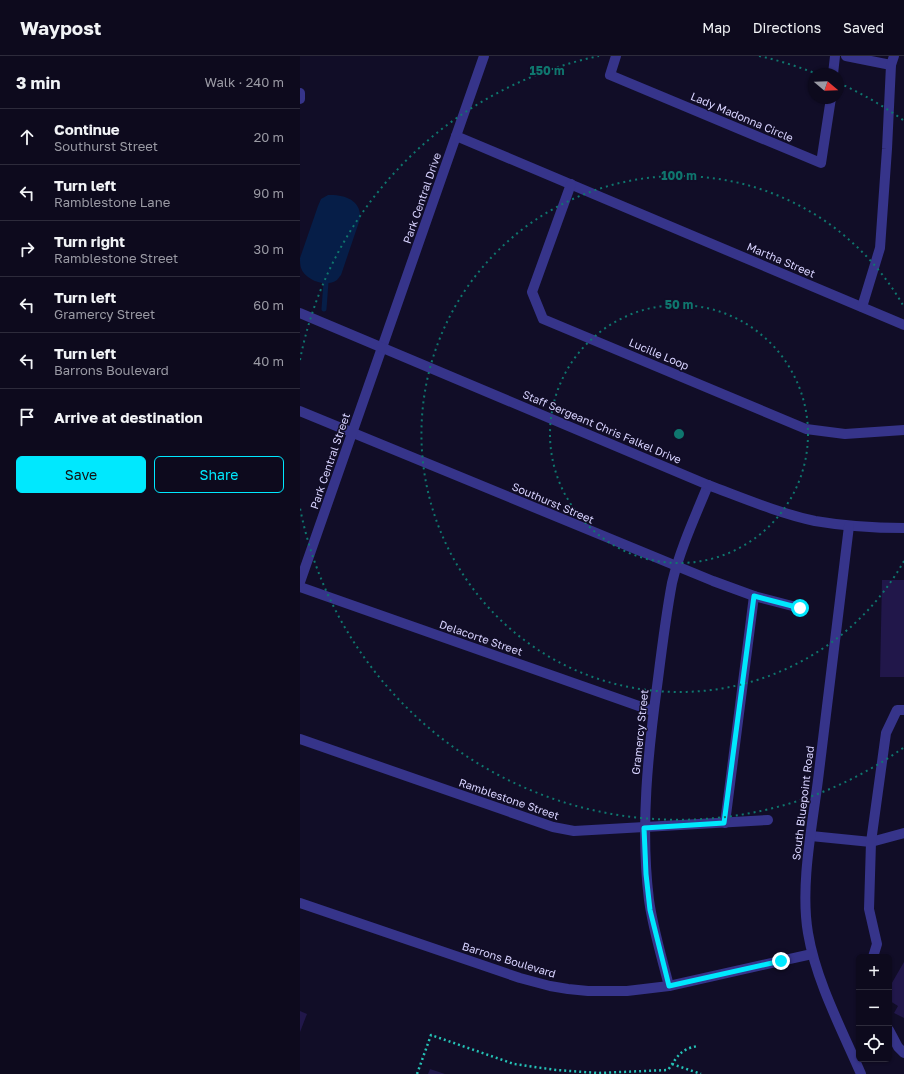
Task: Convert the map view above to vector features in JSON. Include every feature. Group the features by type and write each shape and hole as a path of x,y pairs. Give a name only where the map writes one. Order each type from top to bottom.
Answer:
{"street":[{"name":"Park Central Drive","path":"383,348 484,56"},
{"name":"Lady Madonna Circle","path":"616,56 610,75 821,163 829,104"},
{"path":"834,68 835,56"},
{"path":"846,56 893,61 880,248 862,307 904,325"},
{"path":"300,93 300,99"},
{"name":"Martha Street","path":"456,136 862,307"},
{"name":"Lucille Loop","path":"571,184 532,292 543,319 806,429 845,434 904,430"},
{"name":"Staff Sergeant Chris Falkel Drive","path":"300,313 708,485 783,512 816,521 849,526 904,528"},
{"name":"Park Central Street","path":"300,582 383,348"},
{"name":"Southurst Street","path":"300,411 676,567 754,596 800,608"},
{"name":"Gramercy Street","path":"669,986 650,910 646,874 644,828 646,783 653,712 669,599 676,567 708,485"},
{"name":"South Bluepoint Road","path":"849,526 811,836 806,911 812,954 861,1074"},
{"name":"Delacorte Street","path":"300,586 653,712"},
{"path":"724,823 754,596"},
{"path":"874,954 877,944 869,909 871,842 886,733 897,710 904,710"},
{"name":"Ramblestone Street","path":"300,739 553,827 574,831 768,820"},
{"path":"811,836 871,842 904,833"},
{"name":"Barrons Boulevard","path":"300,903 520,978 568,989 608,991 669,986 812,954"},
{"path":"892,1036 898,1047 904,1053"}],"path":[{"path":"417,1074 431,1035 514,1064 598,1074 668,1070 686,1048 698,1046"},
{"path":"672,1064 701,1074"}],"water":[{"path":"328,195 346,197 355,203 360,212 360,219 341,275 337,280 322,283 316,282 303,272 300,264 300,258 321,199"}],"building":[{"path":"882,580 904,580 904,677 880,677"},
{"path":"904,962 904,1018 894,1013 898,1006 892,1002 892,983"},
{"path":"300,1011 307,1014 300,1032"},
{"path":"430,1069 445,1074 428,1074"}],"waterway":[{"path":"324,309 326,282"}],"route":[{"path":"781,961 669,986 650,910 646,874 644,828 724,823 754,596 800,608"}]}
